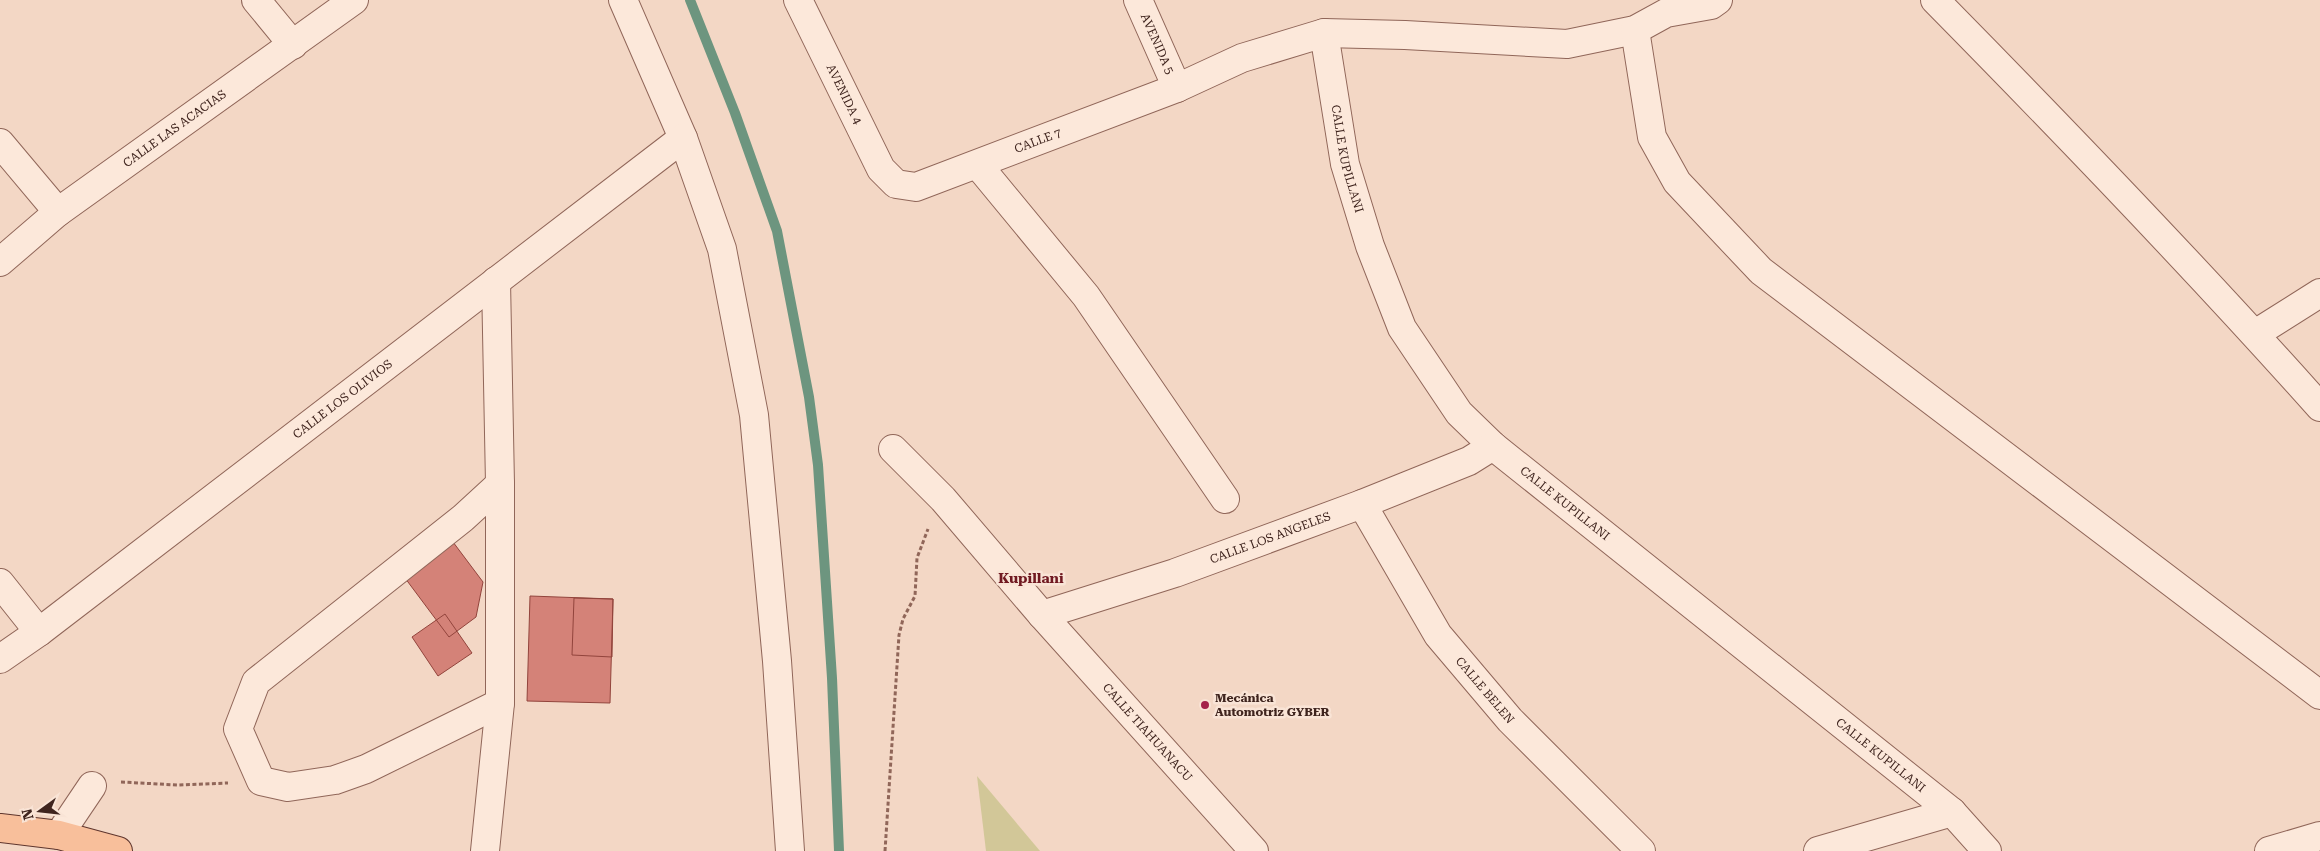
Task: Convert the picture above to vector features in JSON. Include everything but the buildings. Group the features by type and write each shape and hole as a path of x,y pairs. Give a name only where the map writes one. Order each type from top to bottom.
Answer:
{"main road":[{"path":"0,828 59,835 118,851"}],"street":[{"path":"256,0 293,45"},
{"name":"CALLE LAS ACACIAS","path":"0,262 58,212 354,0"},
{"path":"623,0 683,138 722,249 754,415 777,661 790,851"},
{"name":"AVENIDA 4","path":"798,0 881,169 896,184"},
{"name":"AVENIDA 5","path":"1138,0 1177,88"},
{"name":"CALLE 7","path":"896,184 916,187 1177,88 1242,58 1324,33 1404,35 1567,44 1634,30 1666,14 1711,5 1718,0"},
{"path":"1935,0 2054,121 2255,334 2320,407"},
{"path":"1634,30 1652,137 1678,182 1761,271 2320,695"},
{"name":"CALLE KUPILLANI","path":"1324,33 1345,164 1370,246 1402,328 1459,413 1493,446 1952,812 1987,851"},
{"name":"CALLE LOS OLIVIOS","path":"0,659 39,632 683,138"},
{"path":"0,143 58,212"},
{"path":"978,165 1086,296 1225,499"},
{"path":"485,851 500,703 500,484 496,281"},
{"path":"2255,334 2320,293"},
{"name":"CALLE LOS ANGELES","path":"1042,615 1175,573 1362,504 1469,461 1493,446"},
{"name":"CALLE TIAHUANACU","path":"893,449 943,499 1042,615 1254,851"},
{"path":"500,484 463,518 256,682 238,729 260,781 288,787 335,780 366,769 500,703"},
{"name":"CALLE BELEN","path":"1362,504 1438,635 1510,720 1641,851"},
{"path":"0,583 39,632"},
{"path":"59,835 92,786"},
{"path":"1818,851 1952,812"},
{"path":"2269,851 2320,836"}],"path":[{"path":"885,851 899,635 915,596 917,558 922,540 943,499"},
{"path":"92,786 115,782 177,785 260,781"}],"shaded area":[{"path":"977,776 1040,851 986,851"}],"waterway":[{"path":"690,0 735,113 777,231 809,397 818,465 832,678 839,851"}],"place":[{"name":"Mecánica Automotriz GYBER","path":"1205,705"}],"district":[{"name":"Kupillani","path":"1031,578"}]}
